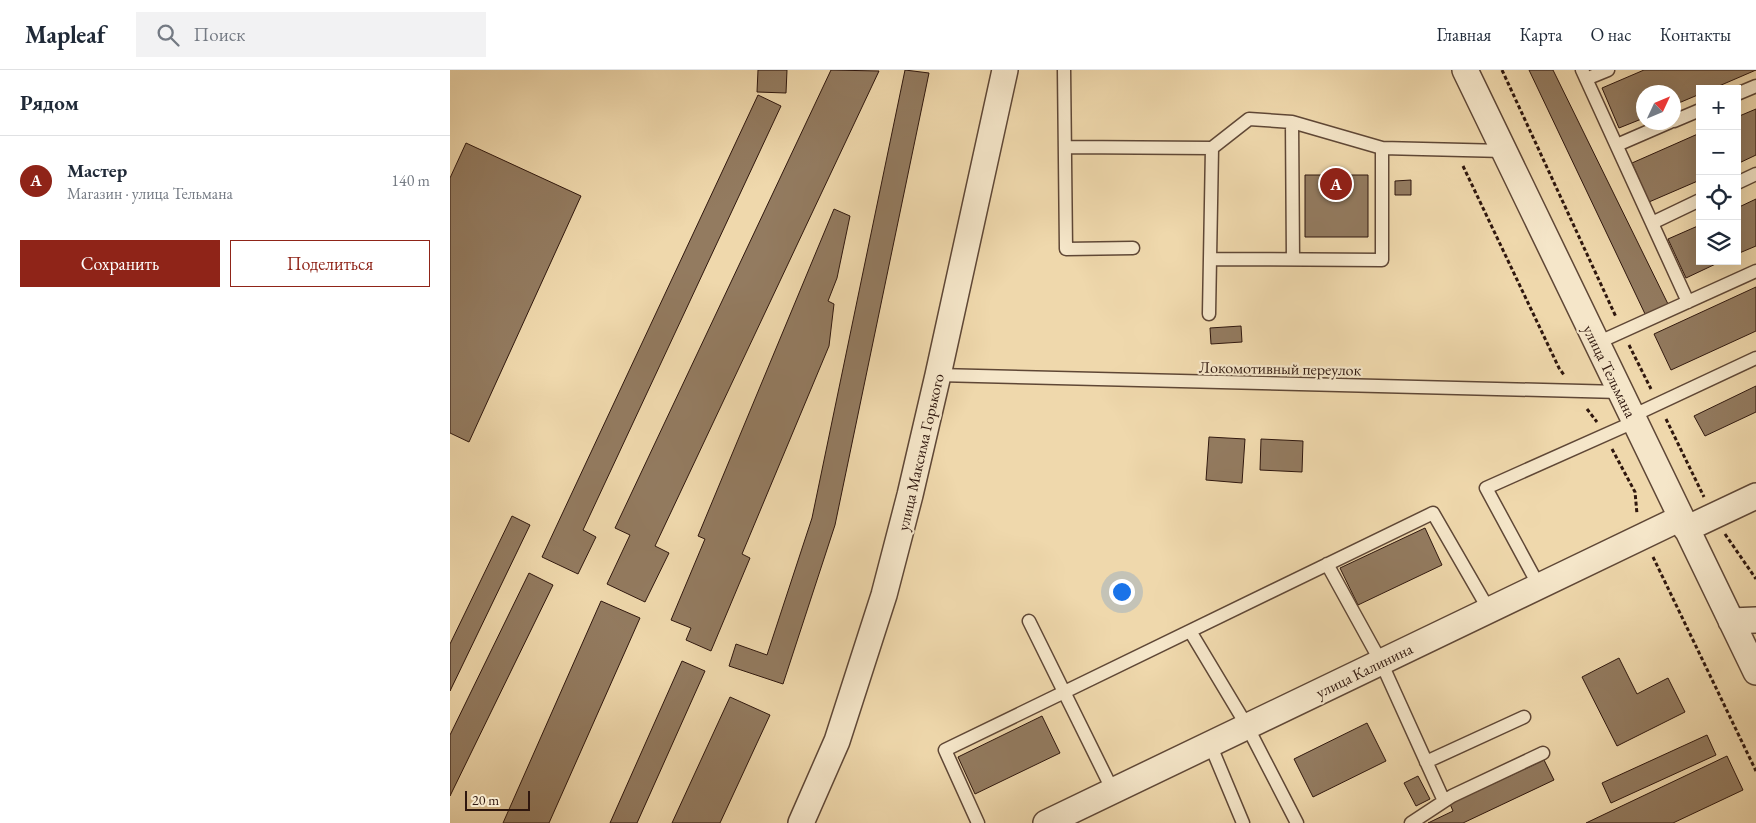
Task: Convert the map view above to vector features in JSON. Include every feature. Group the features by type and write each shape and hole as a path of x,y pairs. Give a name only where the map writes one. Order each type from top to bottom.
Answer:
{"street":[{"name":"улица Максима Горького","path":"801,823 837,741 884,596 910,496 938,375 1005,70"},
{"name":"улица Тельмана","path":"1464,70 1756,672"},
{"name":"улица Калинина","path":"1046,823 1643,536 1756,496"},
{"path":"1730,621 1756,620"}],"lane":[{"path":"1064,70 1066,249 1133,248"},
{"path":"1608,70 1584,74 1688,302"},
{"path":"1741,92 1756,86"},
{"path":"1681,118 1696,112"},
{"path":"1065,147 1212,148 1249,119 1292,122 1382,148 1504,151"},
{"path":"1292,122 1292,259"},
{"path":"1616,145 1651,130"},
{"path":"1209,314 1212,148"},
{"path":"1210,259 1382,260 1382,148"},
{"path":"1741,181 1756,174"},
{"path":"1652,223 1696,202"},
{"path":"1597,343 1756,271"},
{"path":"1539,586 1486,488 1604,435 1756,358"},
{"name":"Локомотивный переулок","path":"938,375 1620,392"},
{"path":"978,823 945,750 1433,513 1489,610"},
{"path":"1327,564 1381,662 1444,801"},
{"path":"1029,621 1112,791"},
{"path":"1190,631 1247,726 1297,823"},
{"path":"1426,762 1524,717"},
{"path":"1210,744 1243,823"},
{"path":"1411,823 1452,796 1543,753"}],"path":[{"path":"1456,150 1559,368 1604,435 1635,492 1638,524 1643,536 1756,771"}],"building":[{"path":"758,70 787,70 786,93 757,92"},
{"path":"831,70 879,71 655,546 669,553 645,602 607,584 630,535 615,528"},
{"path":"905,70 929,73 835,525 783,684 729,666 736,644 767,655 812,518"},
{"path":"1529,70 1553,70 1668,304 1646,316"},
{"path":"1644,70 1756,70 1721,85 1696,85 1696,96 1681,102 1681,85 1636,85 1636,121 1619,128 1602,88"},
{"path":"758,95 781,106 583,530 596,537 578,574 542,557"},
{"path":"1756,109 1756,155 1741,162 1741,130 1741,115"},
{"path":"1696,135 1696,182 1649,202 1632,163"},
{"path":"466,143 581,196 469,442 450,433 450,178"},
{"path":"1305,175 1368,175 1368,237 1305,237"},
{"path":"1411,180 1411,195 1395,195 1395,181"},
{"path":"1756,199 1756,246 1741,252 1741,220 1741,206"},
{"path":"834,209 850,216 837,278 828,301 834,304 829,346 742,554 750,558 711,651 686,640 691,628 671,620 705,539 698,536"},
{"path":"1696,227 1696,265 1714,265 1686,278 1668,239"},
{"path":"1756,287 1756,331 1671,370 1654,334"},
{"path":"1241,326 1242,342 1211,344 1210,328"},
{"path":"1756,386 1756,412 1705,436 1694,416"},
{"path":"1209,437 1245,439 1242,483 1206,480"},
{"path":"1261,439 1303,441 1302,472 1260,470"},
{"path":"512,516 530,525 450,691 450,644"},
{"path":"1425,528 1442,565 1358,605 1340,568"},
{"path":"529,573 553,585 450,796 450,735"},
{"path":"601,601 640,618 549,823 503,823"},
{"path":"1619,658 1637,694 1668,678 1685,712 1617,746 1582,677"},
{"path":"682,661 705,671 637,823 610,823"},
{"path":"730,697 770,715 720,823 672,823"},
{"path":"1042,716 1060,753 975,794 958,757"},
{"path":"1367,723 1386,761 1313,797 1294,759"},
{"path":"1707,735 1716,755 1611,803 1602,783"},
{"path":"1727,756 1743,790 1673,823 1586,823"},
{"path":"1544,760 1554,780 1463,823 1428,823 1453,811 1450,804"},
{"path":"1418,776 1430,799 1416,806 1404,783"}],"place":[{"name":"Мастер","path":"1336,184"}]}
